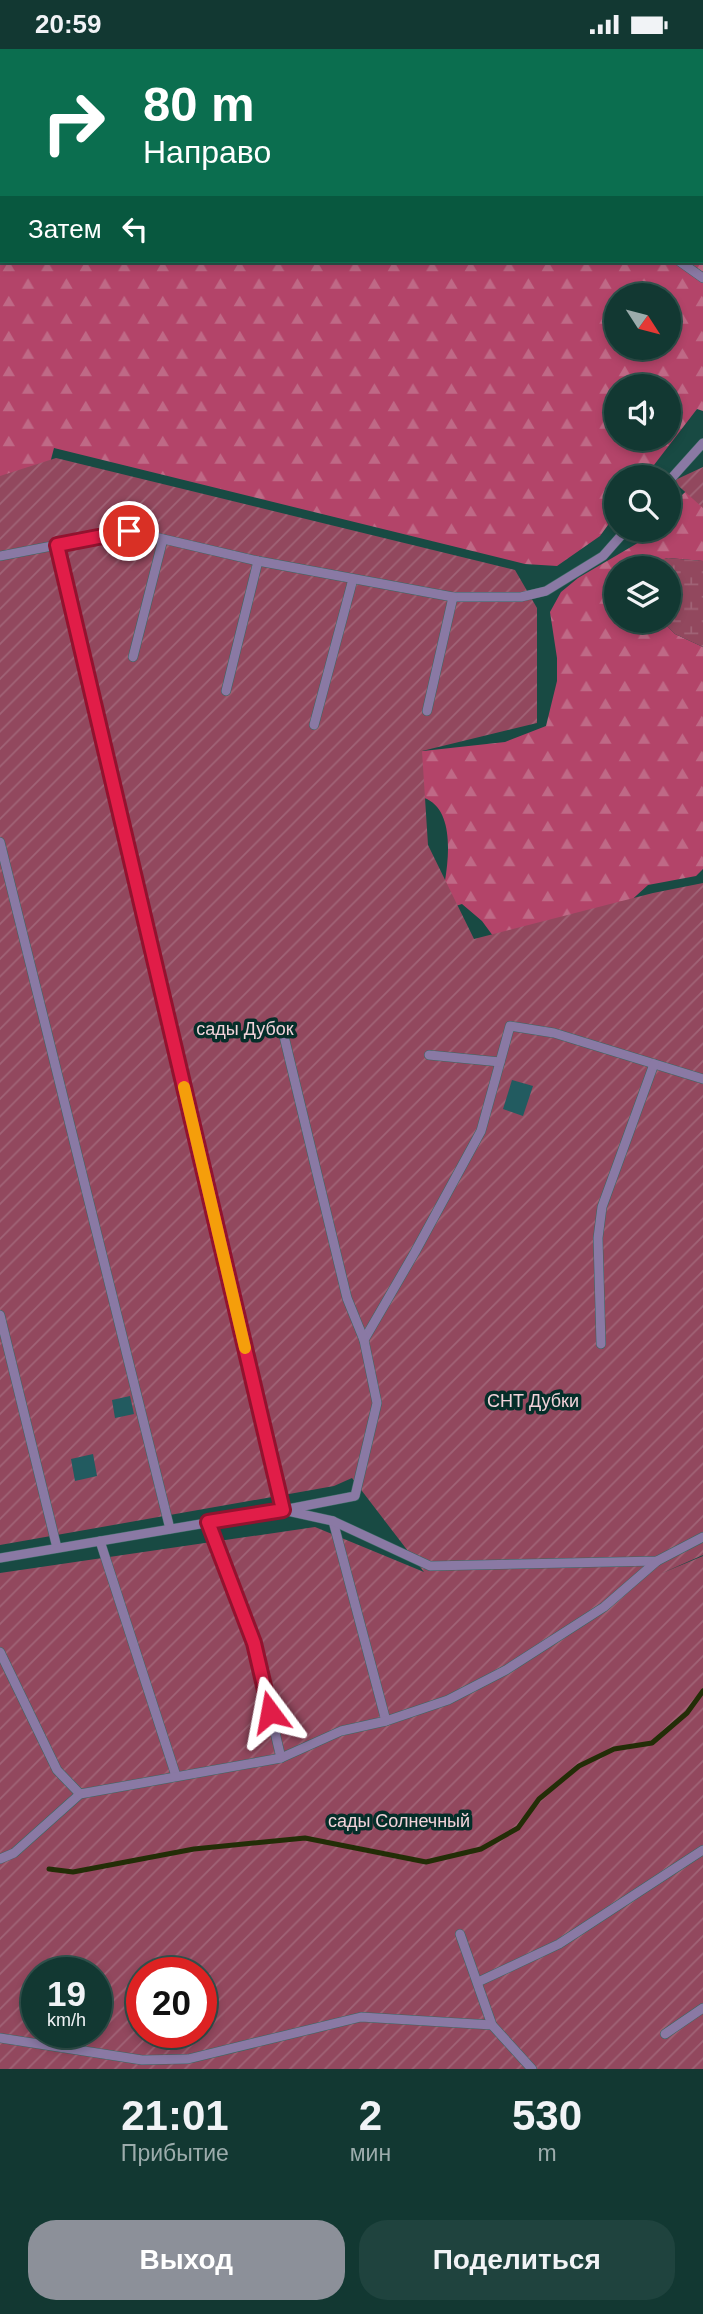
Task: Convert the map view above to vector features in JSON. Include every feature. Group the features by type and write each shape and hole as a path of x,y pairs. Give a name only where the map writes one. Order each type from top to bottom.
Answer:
{"lane":[{"path":"682,263 703,278"},
{"path":"681,468 703,443"},
{"path":"0,556 129,531 258,561 453,597 521,597 546,591 603,556 615,542"},
{"path":"133,657 163,539"},
{"path":"57,545 283,1510"},
{"path":"226,691 258,561"},
{"path":"314,725 353,579"},
{"path":"427,711 453,597"},
{"path":"0,842 170,1529"},
{"path":"364,1341 481,1131 510,1026 554,1033 703,1079"},
{"path":"0,1558 355,1496 377,1402 364,1341 347,1298 283,1032"},
{"path":"429,1055 500,1062"},
{"path":"601,1344 598,1238 602,1207 654,1064"},
{"path":"0,1315 57,1548"},
{"path":"283,1510 333,1521 430,1566 657,1561"},
{"path":"333,1521 386,1721"},
{"path":"208,1522 254,1643 281,1758"},
{"path":"0,1859 14,1853 80,1794 281,1758 341,1731 386,1721 448,1700 506,1670 604,1607 657,1561 703,1537"},
{"path":"100,1541 176,1776"},
{"path":"0,1652 57,1770 80,1794"},
{"path":"478,1982 559,1944 703,1850"},
{"path":"460,1934 492,2025 532,2069"},
{"path":"665,2033 703,2008"},
{"path":"0,2038 142,2060 188,2059 361,2017 492,2025"}],"green space":[{"path":"0,263 703,263 703,411 697,409 681,430 681,374 604,374 604,451 665,451 654,465 604,465 604,530 557,566 525,564 54,448 44,486 0,519"},
{"path":"56,458 515,570 537,608 537,723 422,751 428,845 474,939 653,893 703,883 703,1555 660,1574 703,1556 703,2069 0,2069 0,1573 315,1527 424,1572 352,1478 334,1486 0,1545 0,476"},
{"path":"703,467 703,508 681,488 681,477"},
{"path":"703,477 703,561 681,559 681,556 616,556 638,542 681,542 683,494"},
{"path":"681,559 703,561 703,647 675,634 681,633"},
{"path":"604,563 604,633 674,633 703,647 703,869 696,876 648,885 615,915 496,940 482,921 462,904 439,911 448,851 444,820 438,808 427,799 404,794 332,761 505,742 546,726 557,681 557,658 550,612 561,592"}],"building":[{"path":"512,1080 533,1086 523,1116 503,1109"},
{"path":"130,1396 134,1414 115,1418 112,1400"},
{"path":"93,1454 97,1476 75,1481 71,1459"}],"waterway":[{"path":"49,1869 73,1872 194,1849 305,1838 426,1862 481,1849 518,1828 539,1799 579,1766 614,1749 652,1743 687,1713 703,1691"}],"slow traffic":[{"path":"184,1087 245,1348"}],"route":[{"path":"129,531 57,545 283,1510 208,1522 254,1643 270,1712"}],"park label":[{"name":"сады Дубок","path":"245,1029"},
{"name":"СНТ Дубки","path":"533,1401"},
{"name":"сады Солнечный","path":"399,1821"}]}
